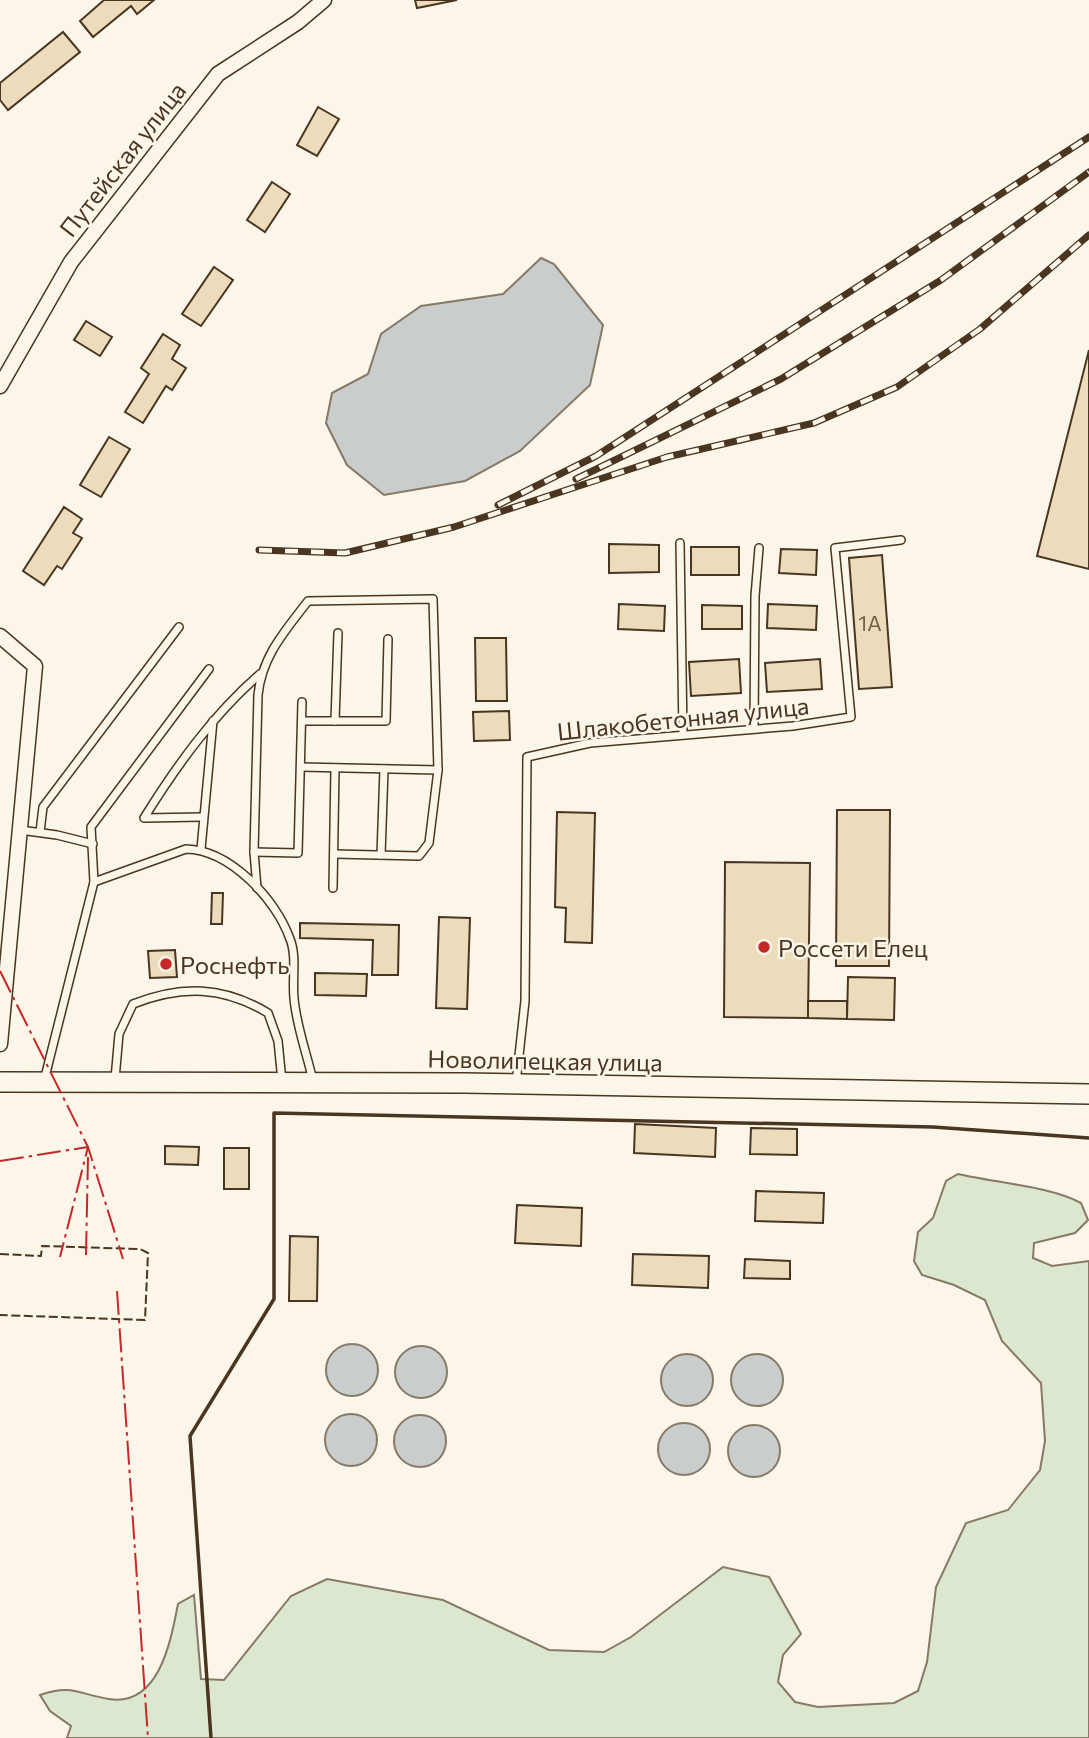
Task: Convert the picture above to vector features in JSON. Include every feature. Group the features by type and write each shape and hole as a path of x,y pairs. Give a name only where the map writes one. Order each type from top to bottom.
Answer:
{"street":[{"name":"Путейская улица","path":"0,386 71,262 218,74 298,22 324,0"},
{"path":"0,636 35,666 0,1044"},
{"name":"Новолипецкая улица","path":"0,1082 516,1084 1089,1094"}],"lane":[{"name":"Шлакобетонная улица","path":"516,1084 525,1001 527,757 590,743 754,729 851,717 835,548 901,540"},
{"path":"680,543 683,734"},
{"path":"754,729 755,596 759,548"},
{"path":"203,817 144,818 178,765 214,720 260,673 273,645 308,601 433,599 438,770 429,843 419,856 334,854"},
{"path":"40,832 43,807 179,627"},
{"path":"335,721 338,633"},
{"path":"302,721 386,720 388,639"},
{"path":"44,1082 94,882 91,827 209,669"},
{"path":"257,888 254,852 260,673"},
{"path":"254,852 298,853 302,702"},
{"path":"201,849 214,720"},
{"path":"301,766 438,770"},
{"path":"333,888 335,768"},
{"path":"381,855 384,769"},
{"path":"20,830 93,844"},
{"path":"94,882 186,849 201,849 228,864 257,888 279,914 292,942 294,1000 313,1082"},
{"path":"114,1082 119,1034 133,1004 155,996 186,992 232,994 268,1013 278,1041 282,1082"}],"green space":[{"path":"958,1174 1068,1197 1081,1203 1088,1220 1075,1233 1034,1243 1033,1258 1052,1266 1089,1261 1089,1738 67,1738 71,1726 50,1711 40,1695 68,1690 109,1699 126,1699 140,1692 151,1682 167,1652 178,1604 194,1595 201,1679 224,1680 291,1596 327,1579 443,1600 549,1650 604,1652 631,1637 723,1567 769,1577 801,1634 783,1655 778,1682 795,1702 818,1707 894,1703 918,1691 927,1662 936,1587 966,1523 1008,1510 1040,1470 1045,1441 1041,1383 1002,1341 985,1300 954,1285 922,1275 914,1261 918,1232 933,1218 946,1181"}],"shaded area":[{"path":"541,258 554,264 603,325 590,385 520,451 465,481 384,495 347,465 326,423 332,393 368,374 381,334 421,306 503,294"},
{"path":"352,1344 371,1351 378,1370 371,1389 352,1396 333,1389 326,1370 333,1351"},
{"path":"421,1346 440,1353 447,1372 440,1391 421,1398 402,1391 395,1372 402,1353"},
{"path":"687,1354 706,1361 713,1380 706,1399 687,1406 668,1399 661,1380 668,1361"},
{"path":"757,1354 776,1361 783,1380 776,1399 757,1406 738,1399 731,1380 738,1361"},
{"path":"351,1414 370,1421 377,1440 370,1459 351,1466 332,1459 325,1440 332,1421"},
{"path":"420,1415 439,1422 446,1441 439,1460 420,1467 401,1460 394,1441 401,1422"},
{"path":"684,1423 703,1430 710,1449 703,1468 684,1475 665,1468 658,1449 665,1430"},
{"path":"754,1425 773,1432 780,1451 773,1470 754,1477 735,1470 728,1451 735,1432"}],"building":[{"path":"104,0 154,0 137,14 131,6 93,37 80,21"},
{"path":"415,0 457,0 417,8"},
{"path":"63,32 80,52 8,110 0,100 0,83"},
{"path":"318,107 339,119 317,156 297,145"},
{"path":"272,182 290,194 265,232 247,220"},
{"path":"214,267 233,280 201,326 182,314"},
{"path":"86,321 112,337 100,356 74,340"},
{"path":"163,334 180,345 172,359 186,368 172,390 166,386 143,423 125,412 149,374 141,368"},
{"path":"1089,350 1089,569 1037,556"},
{"path":"109,437 130,449 101,497 80,485"},
{"path":"64,507 82,519 73,533 82,538 62,569 57,566 44,585 23,571"},
{"path":"609,544 659,545 659,572 609,573"},
{"path":"691,547 739,547 739,575 691,575"},
{"path":"781,549 817,550 816,575 779,573"},
{"path":"882,555 892,687 859,689 849,558"},
{"path":"619,604 665,606 664,631 618,629"},
{"path":"768,604 817,606 816,630 767,628"},
{"path":"702,605 742,606 742,629 702,629"},
{"path":"475,638 506,638 507,701 476,701"},
{"path":"739,659 741,693 691,696 689,662"},
{"path":"820,659 822,689 767,692 765,663"},
{"path":"509,711 510,740 474,741 473,712"},
{"path":"837,810 890,810 889,966 836,966"},
{"path":"557,812 595,813 592,943 565,942 566,908 555,907"},
{"path":"725,862 810,863 808,1018 724,1017"},
{"path":"212,893 223,893 222,924 211,924"},
{"path":"439,917 470,918 467,1009 436,1008"},
{"path":"300,923 399,925 398,975 372,975 373,940 300,938"},
{"path":"175,950 177,977 150,978 148,951"},
{"path":"315,973 367,974 366,996 315,995"},
{"path":"848,977 895,978 894,1020 847,1019"},
{"path":"808,1001 847,1001 847,1019 808,1018"},
{"path":"635,1124 716,1128 715,1157 634,1153"},
{"path":"751,1128 797,1129 797,1155 750,1154"},
{"path":"165,1146 199,1147 198,1165 165,1164"},
{"path":"224,1148 249,1148 249,1189 224,1189"},
{"path":"756,1191 824,1193 823,1223 755,1221"},
{"path":"517,1205 582,1208 581,1246 515,1243"},
{"path":"290,1236 318,1237 317,1301 289,1301"},
{"path":"633,1254 709,1256 708,1288 632,1285"},
{"path":"745,1259 790,1261 790,1279 744,1278"}],"railway":[{"path":"498,505 596,456 1089,137"},
{"path":"576,479 781,379 941,280 1089,172"},
{"path":"259,550 345,553 454,527 667,457 814,423 897,387 980,329 1089,235"}],"fence":[{"path":"0,1254 41,1256 42,1246 140,1249 148,1253 145,1320 0,1315"}],"wall":[{"path":"211,1738 190,1436 274,1299 274,1113 933,1127 1089,1138"}],"power":[{"path":"0,971 88,1147 123,1259"},
{"path":"0,1161 88,1147 60,1257"},
{"path":"86,1255 88,1157"},
{"path":"117,1291 148,1738"}],"place":[{"name":"Россети Елец","path":"764,947"},
{"name":"Роснефть","path":"166,964"}]}
